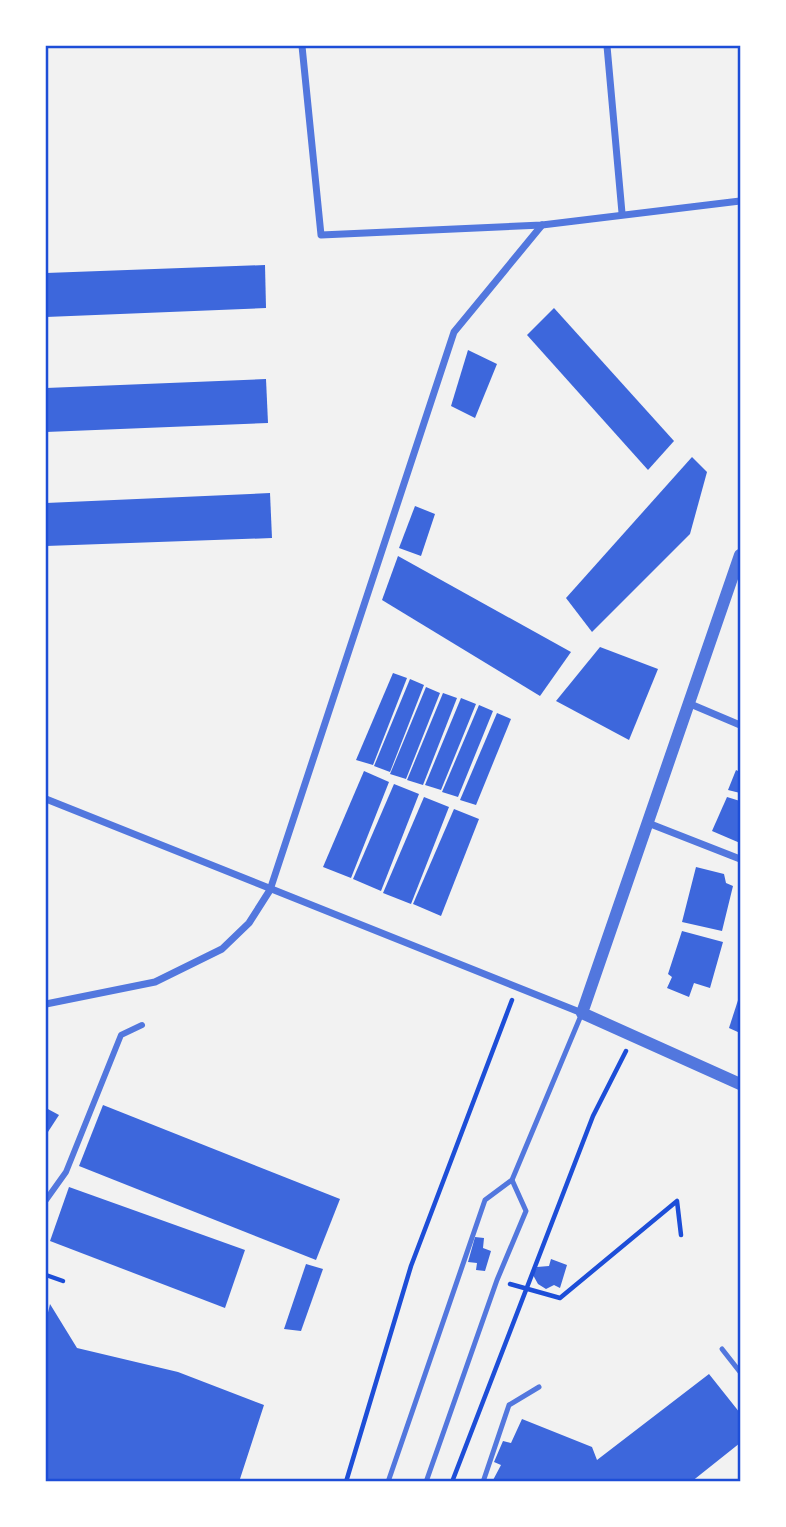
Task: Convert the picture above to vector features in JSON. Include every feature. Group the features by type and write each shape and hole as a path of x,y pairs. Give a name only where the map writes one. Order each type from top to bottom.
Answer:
{"street":[{"path":"302,46 321,235 542,225 622,213 740,201"},
{"path":"607,46 622,213"},
{"path":"46,1004 155,982 222,949 248,923 270,890 454,332 542,225"},
{"path":"582,1013 740,555"},
{"path":"687,703 740,725"},
{"path":"46,799 516,989 582,1013 740,1084"},
{"path":"648,823 740,859"},
{"path":"46,1200 66,1172 121,1035 142,1025"}],"lane":[{"path":"388,1482 485,1200 512,1180 582,1013"},
{"path":"426,1482 497,1280 526,1211 512,1180"},
{"path":"722,1349 740,1372"},
{"path":"483,1482 509,1405 539,1387"}],"path":[{"path":"346,1482 411,1266 516,989"},
{"path":"452,1482 524,1289 593,1116 633,1038"},
{"path":"524,1289 560,1298 677,1201 681,1235"},
{"path":"46,1275 63,1281"}],"building":[{"path":"265,265 266,308 46,317 46,273"},
{"path":"554,308 674,441 648,470 527,335"},
{"path":"468,350 497,364 475,418 451,406"},
{"path":"266,379 268,423 46,432 46,388"},
{"path":"692,457 707,472 690,534 592,632 566,598"},
{"path":"270,493 272,538 46,546 46,503"},
{"path":"415,506 435,514 421,556 399,548"},
{"path":"398,556 571,652 540,696 382,600"},
{"path":"600,647 658,669 629,740 556,701"},
{"path":"393,673 407,678 373,765 356,760"},
{"path":"410,679 424,685 390,772 374,766"},
{"path":"426,687 440,693 406,779 390,774"},
{"path":"443,693 457,698 423,785 407,780"},
{"path":"461,698 476,704 441,790 425,785"},
{"path":"479,705 493,711 458,797 442,792"},
{"path":"497,713 511,719 476,805 460,800"},
{"path":"736,770 740,772 740,793 728,790"},
{"path":"364,771 389,782 351,878 323,867"},
{"path":"394,784 419,794 381,891 353,879"},
{"path":"424,797 449,807 411,904 383,893"},
{"path":"727,797 740,801 740,843 712,831"},
{"path":"454,809 479,819 441,916 413,904"},
{"path":"696,867 724,874 726,883 733,886 722,931 682,922"},
{"path":"682,931 723,942 710,988 694,983 689,997 667,988 672,977 668,974"},
{"path":"740,994 740,1033 729,1028"},
{"path":"103,1105 340,1199 316,1260 79,1166"},
{"path":"46,1108 59,1115 46,1135"},
{"path":"69,1187 245,1250 225,1308 50,1241"},
{"path":"475,1237 484,1238 483,1248 491,1251 485,1271 476,1270 477,1263 468,1262"},
{"path":"551,1259 567,1265 560,1288 554,1285 546,1289 538,1284 533,1275 537,1267 549,1266"},
{"path":"306,1264 323,1269 301,1331 284,1329"},
{"path":"50,1304 77,1348 178,1372 264,1405 239,1482 46,1482 46,1321"},
{"path":"709,1374 740,1413 740,1443 691,1482 492,1482 501,1465 494,1462 503,1441 511,1443 522,1419 592,1447 597,1460"}]}
